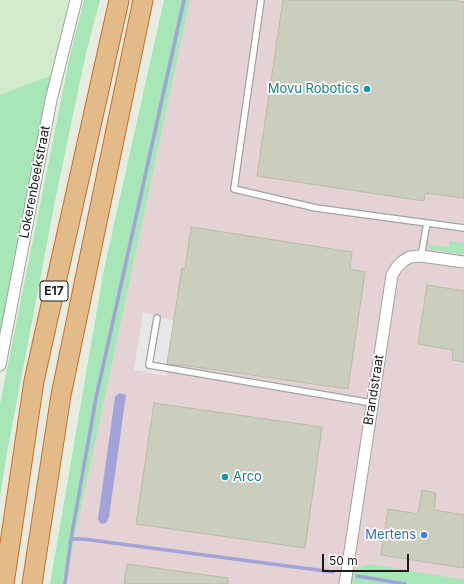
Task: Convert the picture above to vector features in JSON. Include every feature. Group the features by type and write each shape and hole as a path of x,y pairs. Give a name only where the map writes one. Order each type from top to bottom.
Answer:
{"highway":[{"name":"E17","path":"4,584 34,381 119,0"},
{"name":"E17","path":"32,584 61,395 143,0"}],"street":[{"name":"Lokerenbeekstraat","path":"0,365 51,100 76,0"},
{"name":"Brandstraat","path":"345,584 392,275 403,261 410,258 422,256 464,262"}],"lane":[{"path":"261,0 234,189 316,208 464,228"},
{"path":"422,256 428,223"},
{"path":"157,318 149,365 372,403"}],"shaded area":[{"path":"190,0 464,0 464,584 65,584"},
{"path":"143,312 174,321 167,376 134,370"}],"green space":[{"path":"0,0 69,0 52,75 0,95"},
{"path":"84,0 100,0 86,53 55,201 6,458 0,497 0,404 70,55"},
{"path":"164,0 190,0 65,584 50,584 104,269"},
{"path":"52,75 0,336 0,95"},
{"path":"450,241 464,244 464,255 429,249 426,244 449,248"},
{"path":"368,564 464,580 464,584 353,584 352,580 354,570"}],"water":[{"path":"119,393 126,395 109,517 106,523 101,524 98,519 115,397"}],"building":[{"name":"Movu Robotics","path":"283,0 453,0 464,2 464,198 425,193 424,201 257,176"},
{"path":"191,227 352,252 350,269 365,272 348,389 167,364 182,268 185,269"},
{"path":"427,285 464,291 464,362 452,360 453,350 418,344"},
{"name":"Arco","path":"154,403 322,427 305,548 136,524"},
{"name":"Mertens","path":"422,490 436,493 434,510 464,515 464,568 381,555 388,509 418,514"},
{"path":"127,564 228,578 228,584 124,584"}],"waterway":[{"path":"184,0 96,398 71,539 83,539 333,572"},
{"path":"65,584 71,539"},
{"path":"357,576 405,584"}],"place":[{"name":"Movu Robotics","path":"367,89"},
{"name":"Arco","path":"225,477"},
{"name":"Mertens","path":"424,535"}]}
